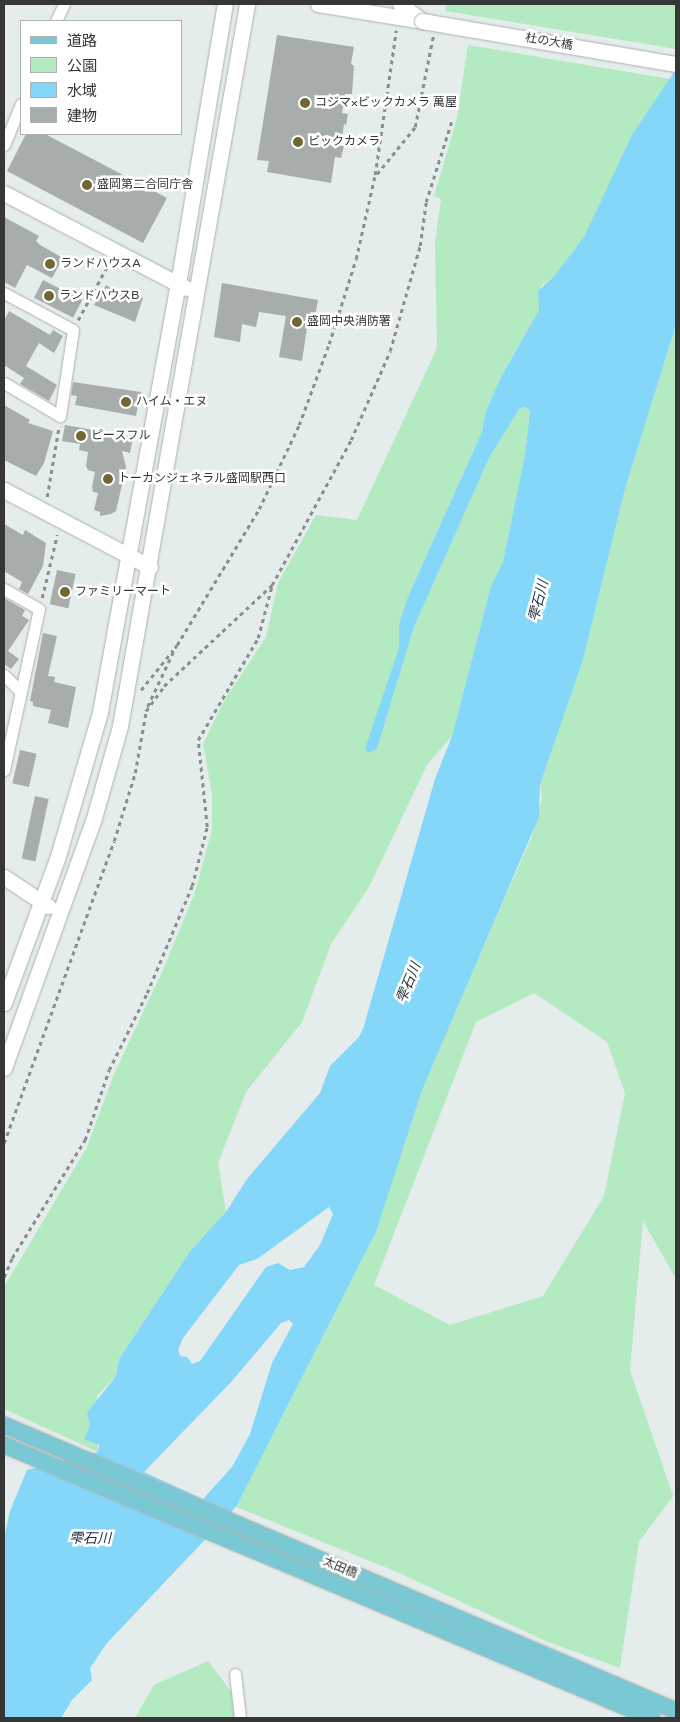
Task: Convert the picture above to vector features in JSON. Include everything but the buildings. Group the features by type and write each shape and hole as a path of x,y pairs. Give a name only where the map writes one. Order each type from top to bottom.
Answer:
{"main road":[{"name":"太田橋","path":"4,1425 676,1711"},
{"name":"太田橋","path":"4,1445 652,1718"}],"street":[{"path":"56,20 64,4"},
{"path":"4,1003 61,847 100,712 178,284 225,4"},
{"path":"4,1068 94,818 120,726 150,567 248,4"},
{"name":"杜の大橋","path":"318,4 676,64"},
{"path":"400,4 429,24"},
{"path":"4,145 20,106"},
{"path":"4,193 197,294"},
{"path":"4,293 73,330 60,416 4,383"},
{"path":"4,490 150,567"},
{"path":"4,589 39,609 4,770"},
{"path":"4,675 20,691"},
{"path":"4,877 60,913"},
{"path":"235,1674 240,1718"}],"path":[{"path":"375,175 415,127 429,24"},
{"path":"4,1142 114,841 135,773 146,711 177,645 259,509 299,425 356,259 375,175 396,29"},
{"path":"4,1277 12,1258 85,1140 109,1070 147,993 192,886 207,827 198,740 258,638 272,586 352,440 390,350 420,246 426,202 452,120"},
{"path":"73,330 108,266"},
{"path":"46,499 60,416"},
{"path":"39,609 57,535"},
{"path":"146,711 164,686 272,586"},
{"path":"140,691 177,645"}],"green space":[{"path":"447,4 676,4 676,49 445,11"},
{"path":"468,45 670,79 584,237 555,275 541,286 539,310 501,377 486,411 482,432 407,599 399,624 399,648 391,679 365,749 377,749 414,627 489,458 520,408 525,407 530,411 525,454 503,562 491,586 452,736 427,765 369,887 331,944 302,1022 246,1092 218,1163 226,1212 191,1250 119,1359 116,1376 97,1396 98,1452 4,1409 4,1287 87,1147 114,1074 163,970 194,895 212,830 212,794 203,744 224,701 266,637 278,583 316,515 357,520 437,348 435,242 441,199 434,196 457,118"},
{"path":"676,325 676,1279 643,1221 630,1370 673,1496 639,1542 620,1668 548,1642 397,1572 236,1507 376,1232 421,1090 532,836 542,799 540,785 583,660 625,489","holes":["534,993 607,1042 625,1093 604,1196 543,1296 450,1325 374,1285 476,1022"]},
{"path":"208,1661 237,1699 240,1718 135,1718 154,1685"}],"water":[{"name":"雫石川","path":"676,69 676,325 625,489 583,660 540,785 539,817 422,1090 376,1232 236,1507 107,1643 90,1668 92,1680 72,1700 61,1718 4,1718 4,1538 10,1511 27,1470 98,1452 99,1445 84,1439 90,1425 87,1413 116,1376 119,1359 191,1250 226,1212 247,1179 320,1093 330,1066 359,1037 363,1029 435,779 452,736 491,586 503,562 525,454 530,411 525,407 520,408 489,458 414,627 377,749 367,753 365,749 399,648 399,624 407,599 482,432 486,411 501,377 539,310 538,291 555,275 584,237 632,135","holes":["329,1207 333,1214 320,1245 304,1267 290,1270 278,1263 266,1267 200,1361 192,1364 187,1357 180,1356 178,1350 183,1338 239,1265 257,1259","289,1320 293,1324 272,1363 250,1434 232,1467 203,1499 144,1472 232,1381 281,1323"]}],"place":[{"name":"コジマ×ビックカメラ 萬屋","path":"305,103"},
{"name":"ビックカメラ","path":"298,142"},
{"name":"盛岡第二合同庁舎","path":"87,185"},
{"name":"ランドハウスA","path":"50,264"},
{"name":"ランドハウスB","path":"49,296"},
{"name":"盛岡中央消防署","path":"297,322"},
{"name":"ハイム・エヌ","path":"126,402"},
{"name":"ピースフル","path":"81,436"},
{"name":"トーカンジェネラル盛岡駅西口","path":"108,479"},
{"name":"ファミリーマート","path":"65,592"}]}
